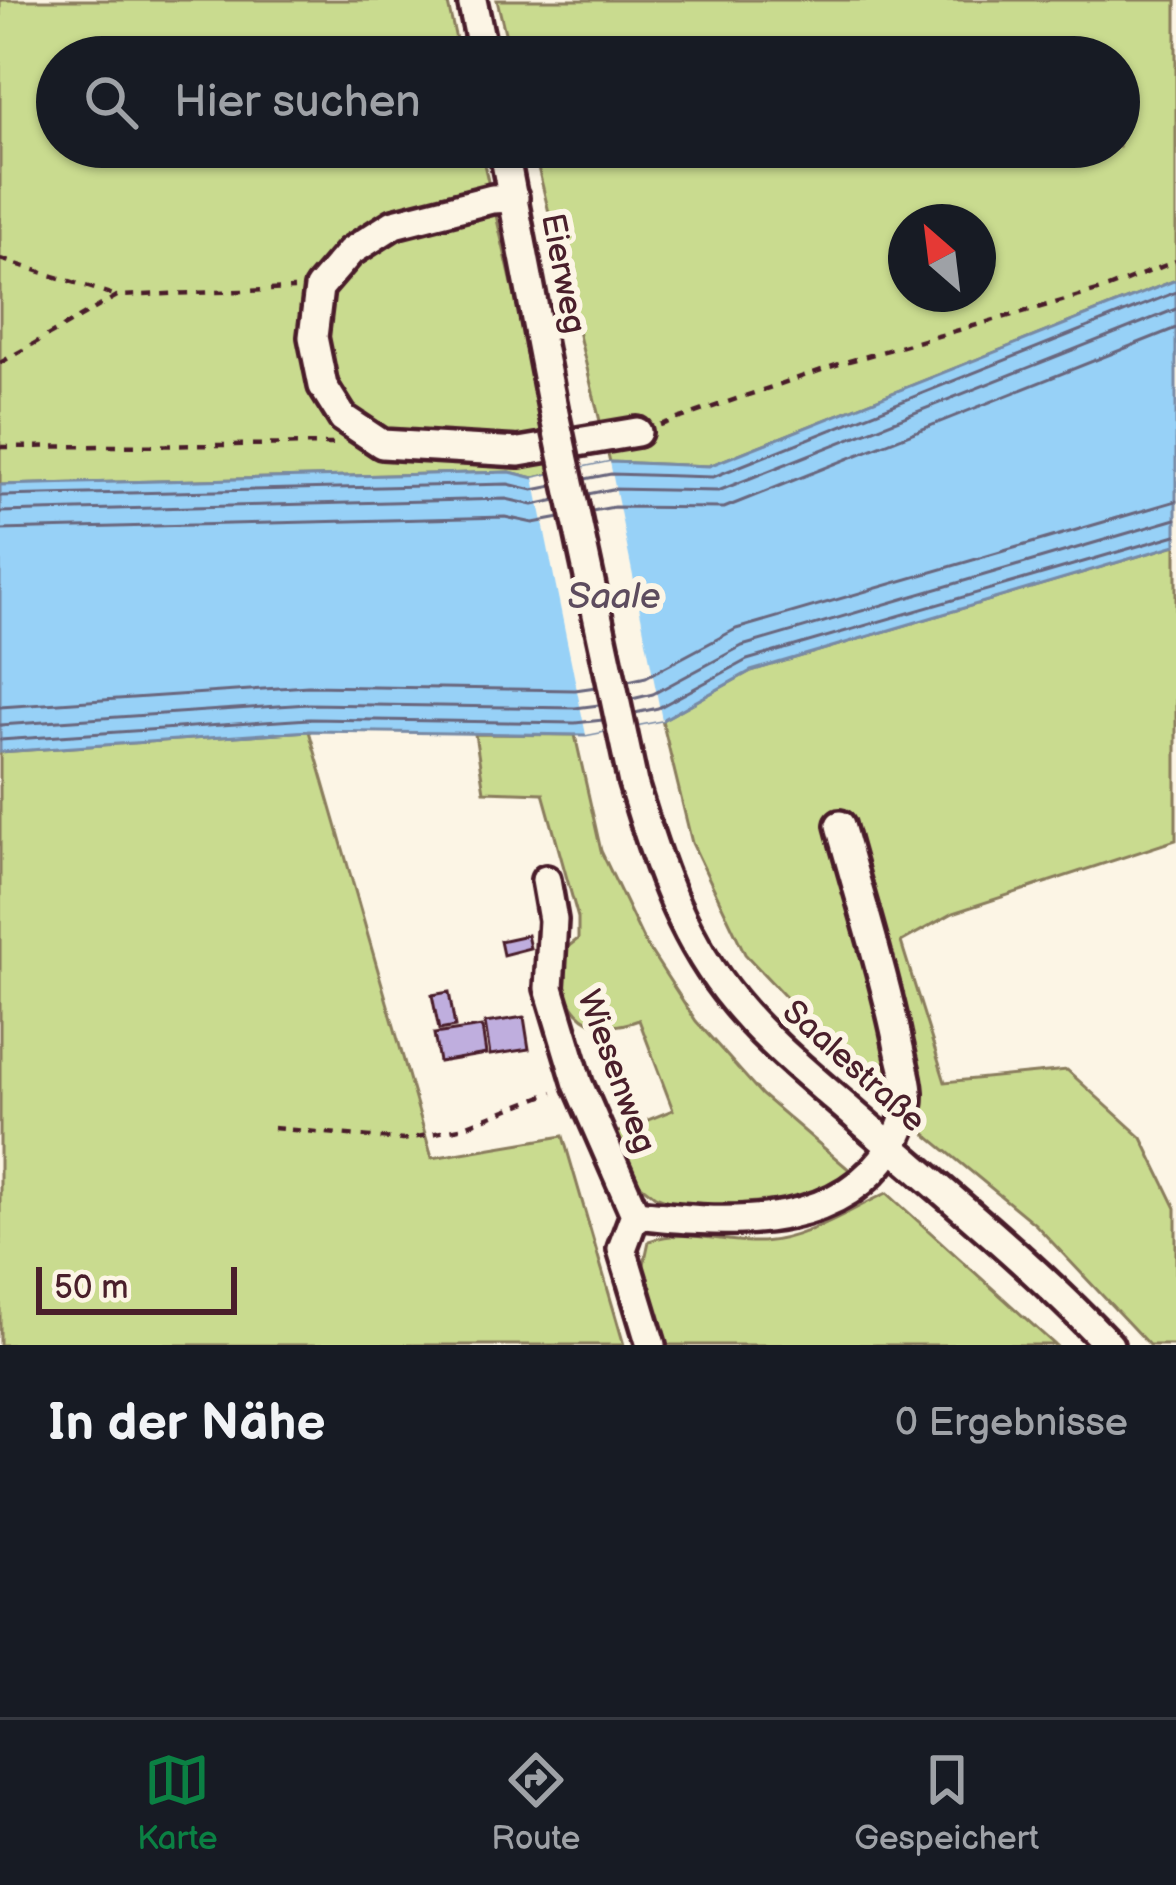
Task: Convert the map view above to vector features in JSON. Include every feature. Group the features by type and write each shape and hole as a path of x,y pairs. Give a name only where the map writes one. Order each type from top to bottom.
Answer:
{"street":[{"path":"472,0 480,36"},
{"name":"Eierweg","path":"508,168 633,783"},
{"path":"514,198 492,199 394,224 350,252 319,288 313,337 323,386 343,418 382,444 519,452 638,432"},
{"name":"Saalestraße","path":"633,783 668,890 686,929 724,988 766,1037 1042,1279 1109,1345"},
{"path":"634,1214 717,1222 812,1209 849,1194 891,1147 903,1125 908,1093 892,1016 840,825"},
{"name":"Wiesenweg","path":"546,880 554,920 549,988 578,1084 634,1214 622,1250 651,1345"}],"path":[{"path":"0,259 117,296 319,288"},
{"path":"638,432 842,363 1108,288 1176,260"},
{"path":"0,363 117,296"},
{"path":"0,447 334,444"},
{"path":"273,1128 403,1140 460,1128 578,1084"}],"green space":[{"path":"0,0 447,0 455,36 36,36 36,168 485,168 543,416 551,474 534,478 510,472 0,485"},
{"path":"497,0 1176,0 1176,280 709,466 610,462 538,168 1140,168 1140,36 506,36"},
{"path":"1176,545 1176,840 953,913 901,942 945,1082 1067,1070 1142,1138 1176,1208 1176,1345 1149,1345 1035,1224 929,1137 745,954 692,843 662,720 751,671"},
{"path":"309,731 432,1158 563,1136 624,1345 0,1345 0,752"},
{"path":"475,734 575,735 601,851 644,941 696,1021 762,1095 852,1172 802,1198 687,1208 655,1196 627,1174 613,1134 673,1110 639,1020 603,1025 578,1013 570,1001 563,968 565,949 578,939 578,918 543,793 484,791"},
{"path":"887,1193 1055,1345 664,1345 643,1269 649,1241 677,1236 778,1240"}],"water":[{"name":"Saale","path":"1176,280 1176,545 751,671 662,720 586,735 309,731 0,752 0,485 510,472 534,478 610,462 709,466"}],"pier":[{"path":"610,462 662,720 586,735 534,478"}],"building":[{"path":"527,935 530,948 503,955 500,941"},
{"path":"449,992 455,1027 439,1030 432,995"},
{"path":"524,1017 529,1049 490,1055 485,1023"},
{"path":"482,1027 486,1054 439,1062 434,1034"}]}
